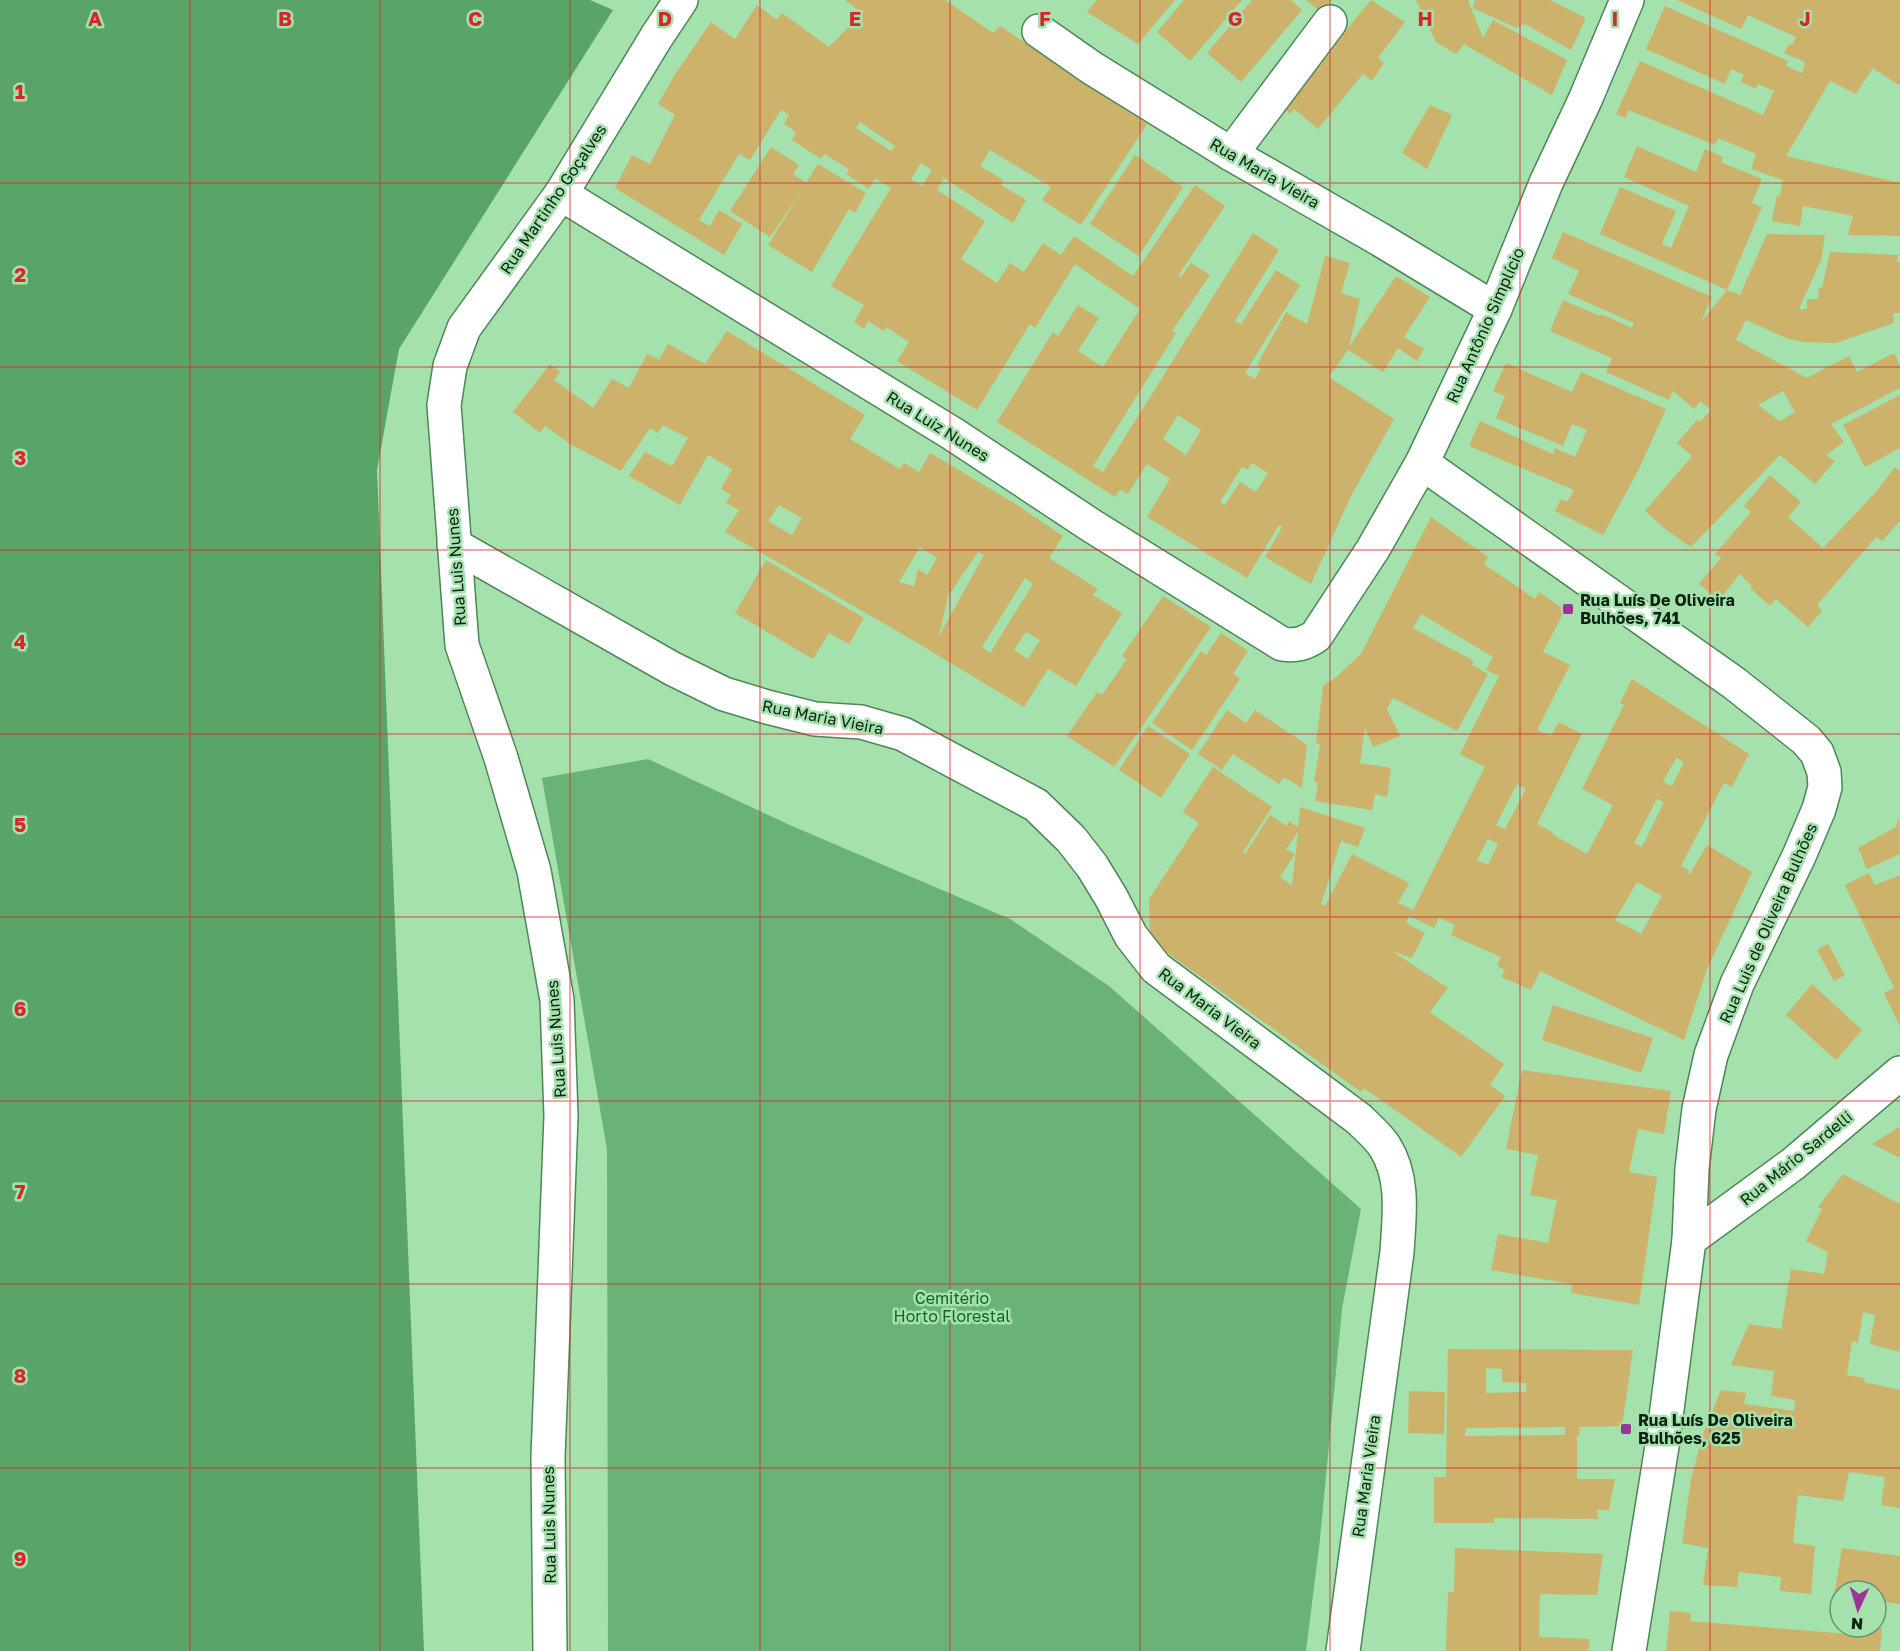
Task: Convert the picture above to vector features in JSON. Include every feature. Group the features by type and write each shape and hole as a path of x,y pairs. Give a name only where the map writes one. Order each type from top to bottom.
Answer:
{"street":[{"name":"Rua Martinho Goçalves","path":"444,405 450,366 464,328 561,194 681,0"},
{"name":"Rua Antônio Simplício","path":"1316,636 1373,549 1422,463 1495,309 1546,183 1585,100 1627,0"},
{"path":"1231,154 1330,22"},
{"name":"Rua Maria Vieira","path":"1039,31 1092,68 1231,154 1495,309"},
{"name":"Rua Luiz Nunes","path":"561,194 944,428 1092,526 1282,644 1293,646 1305,643 1316,636"},
{"name":"Rua Luis Nunes","path":"444,405 462,645 501,758 534,871 557,1000 561,1116 548,1457 550,1651"},
{"name":"Rua Luis de Oliveira Bulhões","path":"1422,463 1734,683 1806,740 1817,753 1824,772 1825,787 1820,809 1737,984 1711,1054 1699,1109 1692,1169 1689,1240 1663,1440 1629,1651"},
{"name":"Rua Maria Vieira","path":"454,545 673,669 724,694 815,719 861,722 903,734 1036,805 1071,838 1092,866 1131,936 1156,968 1359,1119 1384,1146 1397,1172 1400,1204 1397,1252 1342,1651"},
{"name":"Rua Mário Sardelli","path":"1689,1240 1793,1164 1900,1073"}],"green space":[{"path":"0,0 590,0 613,10 399,349 377,470 424,1651 0,1651"},
{"name":"Cemitério Horto Florestal","path":"648,759 792,826 1010,919 1109,986 1361,1209 1342,1309 1320,1539 1306,1651 608,1651 607,1149 542,778"}],"building":[{"path":"845,0 945,0 993,33 1000,26 1147,124 1081,225 1042,200 1051,187 990,150 980,166 1003,180 1001,185 1026,200 1013,223 944,178 937,190 985,221 961,259 997,283 1010,263 1024,272 1043,243 1061,255 1074,236 1133,276 1195,185 1225,206 1178,276 1181,277 1191,263 1210,275 1172,331 1176,333 1093,466 1103,472 1253,233 1279,250 1235,321 1241,324 1276,270 1300,285 1245,373 1255,379 1261,368 1257,365 1286,312 1307,324 1325,256 1350,263 1341,293 1360,299 1349,347 1396,276 1430,297 1404,337 1424,349 1417,361 1398,348 1383,372 1348,350 1329,377 1394,419 1351,496 1311,584 1265,557 1282,527 1279,525 1247,578 1147,517 1170,479 1147,464 1128,494 1120,490 1115,497 997,422 1053,332 1058,336 1078,305 1099,318 1078,351 1103,367 1140,309 1075,264 1035,328 1030,324 977,410 897,361 909,342 886,327 884,331 868,321 864,329 854,322 864,305 831,286 891,188 875,178 869,189 846,174 849,169 824,154 821,159 792,140 796,132 784,124 789,115 781,110 750,160 739,154 699,220 710,226 719,210 742,224 724,255 615,188 632,155 650,164 675,115 658,104 711,22 735,39 757,5 777,20 782,13 829,47 862,13","holes":["860,122 895,146 891,151 856,128","921,163 932,170 922,186 911,179","1178,415 1201,430 1186,455 1163,439","1252,463 1268,473 1256,492 1240,482 1225,505 1220,502 1242,467 1248,470"]},
{"path":"1097,0 1175,0 1138,44 1087,12"},
{"path":"1184,0 1242,0 1190,61 1157,32"},
{"path":"1252,0 1291,0 1302,10 1241,82 1207,53"},
{"path":"1306,0 1332,0 1321,12"},
{"path":"1371,0 1405,22 1378,58 1384,63 1372,81 1363,74 1318,129 1294,109 1290,114 1283,107"},
{"path":"1416,0 1468,0 1483,38 1493,20 1567,60 1552,95 1464,44 1456,54 1436,42"},
{"path":"1475,0 1550,0 1586,18 1571,50 1525,24 1516,28 1473,8"},
{"path":"1677,0 1900,0 1900,86 1873,68 1856,94 1830,81 1786,156 1900,183 1900,236 1848,235 1853,216 1803,206 1800,226 1772,221 1777,195 1780,196 1783,180 1751,169 1756,154 1718,138 1715,145 1628,110 1626,118 1616,114 1640,61 1763,115 1774,91 1758,84 1756,89 1741,82 1744,75 1731,69 1725,84 1646,49 1665,6 1788,61 1786,66 1802,73 1805,62 1784,53 1796,37 1748,15 1741,29"},
{"path":"1430,105 1452,115 1427,169 1402,153"},
{"path":"1637,146 1696,172 1705,149 1723,157 1721,162 1762,179 1752,203 1762,207 1727,290 1600,234 1620,187 1676,211 1662,244 1671,248 1689,206 1624,177"},
{"path":"771,147 799,165 793,174 806,183 818,164 866,193 855,213 849,209 812,272 768,245 801,192 770,237 730,211"},
{"path":"1135,155 1183,187 1139,256 1090,224"},
{"path":"1563,232 1712,297 1701,322 1727,290 1740,295 1767,234 1825,235 1821,260 1799,309 1807,309 1807,299 1818,299 1819,287 1822,288 1830,252 1898,255 1900,313 1893,313 1894,322 1891,324 1836,343 1803,342 1786,338 1746,320 1736,340 1807,378 1849,356 1857,372 1894,353 1900,365 1900,388 1831,424 1844,442 1826,455 1835,461 1815,484 1780,455 1691,547 1665,529 1645,511 1692,456 1677,443 1698,419 1700,422 1711,410 1700,401 1694,409 1673,391 1669,400 1606,372 1612,358 1550,331 1563,300 1632,328 1634,323 1568,294 1579,271 1552,258","holes":["1783,391 1795,412 1780,421 1758,405"]},
{"path":"727,331 865,415 850,439 900,469 904,463 919,472 930,453 1014,503 1063,536 1049,558 1098,589 1093,595 1122,613 1076,686 1048,669 1024,707 725,532 739,510 726,503 731,495 721,489 732,469 708,455 680,505 629,476 645,452 672,466 688,438 663,425 658,433 650,428 621,471 570,444 545,426 540,433 513,412 550,364 560,372 554,380 593,408 612,379 629,388 647,354 659,360 668,344 705,364","holes":["779,505 802,518 792,535 768,521","920,547 937,558 927,575 918,569 914,586 899,582","978,552 984,555 939,636 948,596","1025,578 1033,584 990,653 982,647","1026,632 1040,640 1028,659 1014,650"]},
{"path":"1506,363 1572,392 1581,372 1666,409 1639,469 1603,535 1555,511 1561,499 1567,502 1574,490 1469,446 1480,421 1553,454 1555,448 1575,457 1587,430 1572,424 1563,446 1496,418 1505,396 1493,391"},
{"path":"1900,395 1900,448 1865,467 1843,425"},
{"path":"1895,467 1900,471 1900,521 1882,541 1876,537 1817,605 1822,611 1808,627 1776,599 1770,606 1750,588 1752,586 1740,574 1719,600 1699,584 1721,558 1715,554 1751,512 1744,506 1770,475 1801,502 1788,517 1823,548 1876,492"},
{"path":"1431,517 1488,557 1484,564 1535,599 1539,592 1565,610 1543,652 1570,665 1537,730 1551,736 1559,722 1582,734 1537,824 1587,854 1613,805 1582,789 1624,705 1620,703 1632,679 1749,754 1732,787 1724,783 1681,866 1689,870 1690,874 1707,845 1752,872 1707,969 1684,1040 1540,971 1531,990 1501,977 1505,970 1497,966 1501,957 1451,935 1455,925 1439,918 1434,928 1409,916 1406,923 1425,933 1412,958 1392,951 1448,988 1430,1012 1504,1064 1490,1085 1505,1096 1461,1157 1364,1088 1361,1092 1169,954 1150,943 1149,899 1199,823 1183,812 1213,767 1272,807 1243,852 1245,854 1270,815 1287,826 1289,821 1298,827 1300,807 1365,828 1358,847 1341,841 1321,904 1325,906 1352,854 1409,883 1398,903 1413,910 1485,767 1460,754 1499,676 1486,670 1493,657 1421,614 1413,628 1474,661 1472,665 1488,674 1457,731 1393,698 1387,709 1400,736 1373,747 1365,728 1360,763 1391,768 1387,797 1375,794 1372,810 1315,801 1318,782 1314,782 1320,744 1316,744 1323,686 1361,654","holes":["1676,758 1684,762 1672,786 1663,782","1517,784 1526,789 1505,829 1496,825","1657,799 1664,802 1642,847 1634,843","1298,832 1292,885 1280,877 1295,854 1286,849","1488,839 1498,844 1488,865 1477,860","1637,882 1662,896 1641,934 1615,920"]},
{"path":"766,560 864,618 849,644 829,633 813,659 735,613"},
{"path":"1163,596 1211,627 1114,767 1067,736 1097,692 1102,695 1127,659 1122,656"},
{"path":"1221,633 1248,651 1233,674 1240,679 1192,750 1152,723 1201,651 1206,655"},
{"path":"1227,710 1246,723 1255,710 1307,745 1302,788 1284,777 1279,784 1233,754 1222,770 1198,754"},
{"path":"1148,726 1190,754 1161,798 1119,770"},
{"path":"1899,816 1900,854 1867,869 1858,848 1896,827"},
{"path":"1869,873 1875,885 1900,875 1900,1027 1884,993 1894,988 1845,885"},
{"path":"1828,944 1845,975 1834,981 1817,950"},
{"path":"1812,984 1862,1030 1836,1060 1786,1015"},
{"path":"1553,1005 1653,1038 1641,1073 1542,1040"},
{"path":"1522,1070 1671,1091 1664,1134 1638,1129 1629,1172 1657,1177 1639,1305 1571,1293 1572,1284 1491,1270 1498,1234 1548,1243 1557,1200 1530,1195 1538,1155 1506,1149"},
{"path":"1899,1127 1900,1158 1872,1144"},
{"path":"1843,1174 1900,1204 1900,1352 1870,1344 1875,1315 1863,1312 1858,1343 1852,1341 1847,1375 1865,1378 1864,1382 1900,1390 1900,1508 1881,1505 1885,1477 1849,1472 1843,1501 1798,1495 1793,1543 1815,1546 1811,1594 1780,1591 1781,1577 1739,1572 1737,1587 1703,1585 1708,1548 1682,1543 1691,1479 1703,1434 1721,1390 1746,1393 1744,1404 1794,1411 1795,1400 1771,1396 1774,1371 1731,1365 1749,1324 1781,1329 1791,1269 1824,1274 1828,1252 1806,1241 1822,1209 1818,1207"},
{"path":"1448,1349 1633,1350 1622,1426 1579,1427 1580,1436 1577,1435 1577,1479 1615,1479 1609,1510 1597,1510 1598,1519 1494,1518 1494,1523 1434,1523 1434,1477 1446,1477","holes":["1486,1368 1502,1369 1502,1382 1526,1383 1526,1392 1486,1393","1565,1427 1565,1435 1465,1436 1466,1428"]},
{"path":"1409,1391 1445,1392 1444,1434 1408,1433"},
{"path":"1455,1548 1603,1554 1597,1595 1540,1594 1539,1637 1590,1639 1588,1651 1446,1651 1448,1592 1454,1592"},
{"path":"1842,1548 1900,1556 1900,1604 1888,1602 1888,1579 1837,1579"},
{"path":"1670,1611 1691,1613 1690,1621 1828,1632 1828,1639 1881,1639 1880,1651 1666,1651"}],"place":[{"name":"Rua Luís De Oliveira Bulhões, 741","path":"1568,609"},
{"name":"Rua Luís De Oliveira Bulhões, 625","path":"1626,1429"}]}
